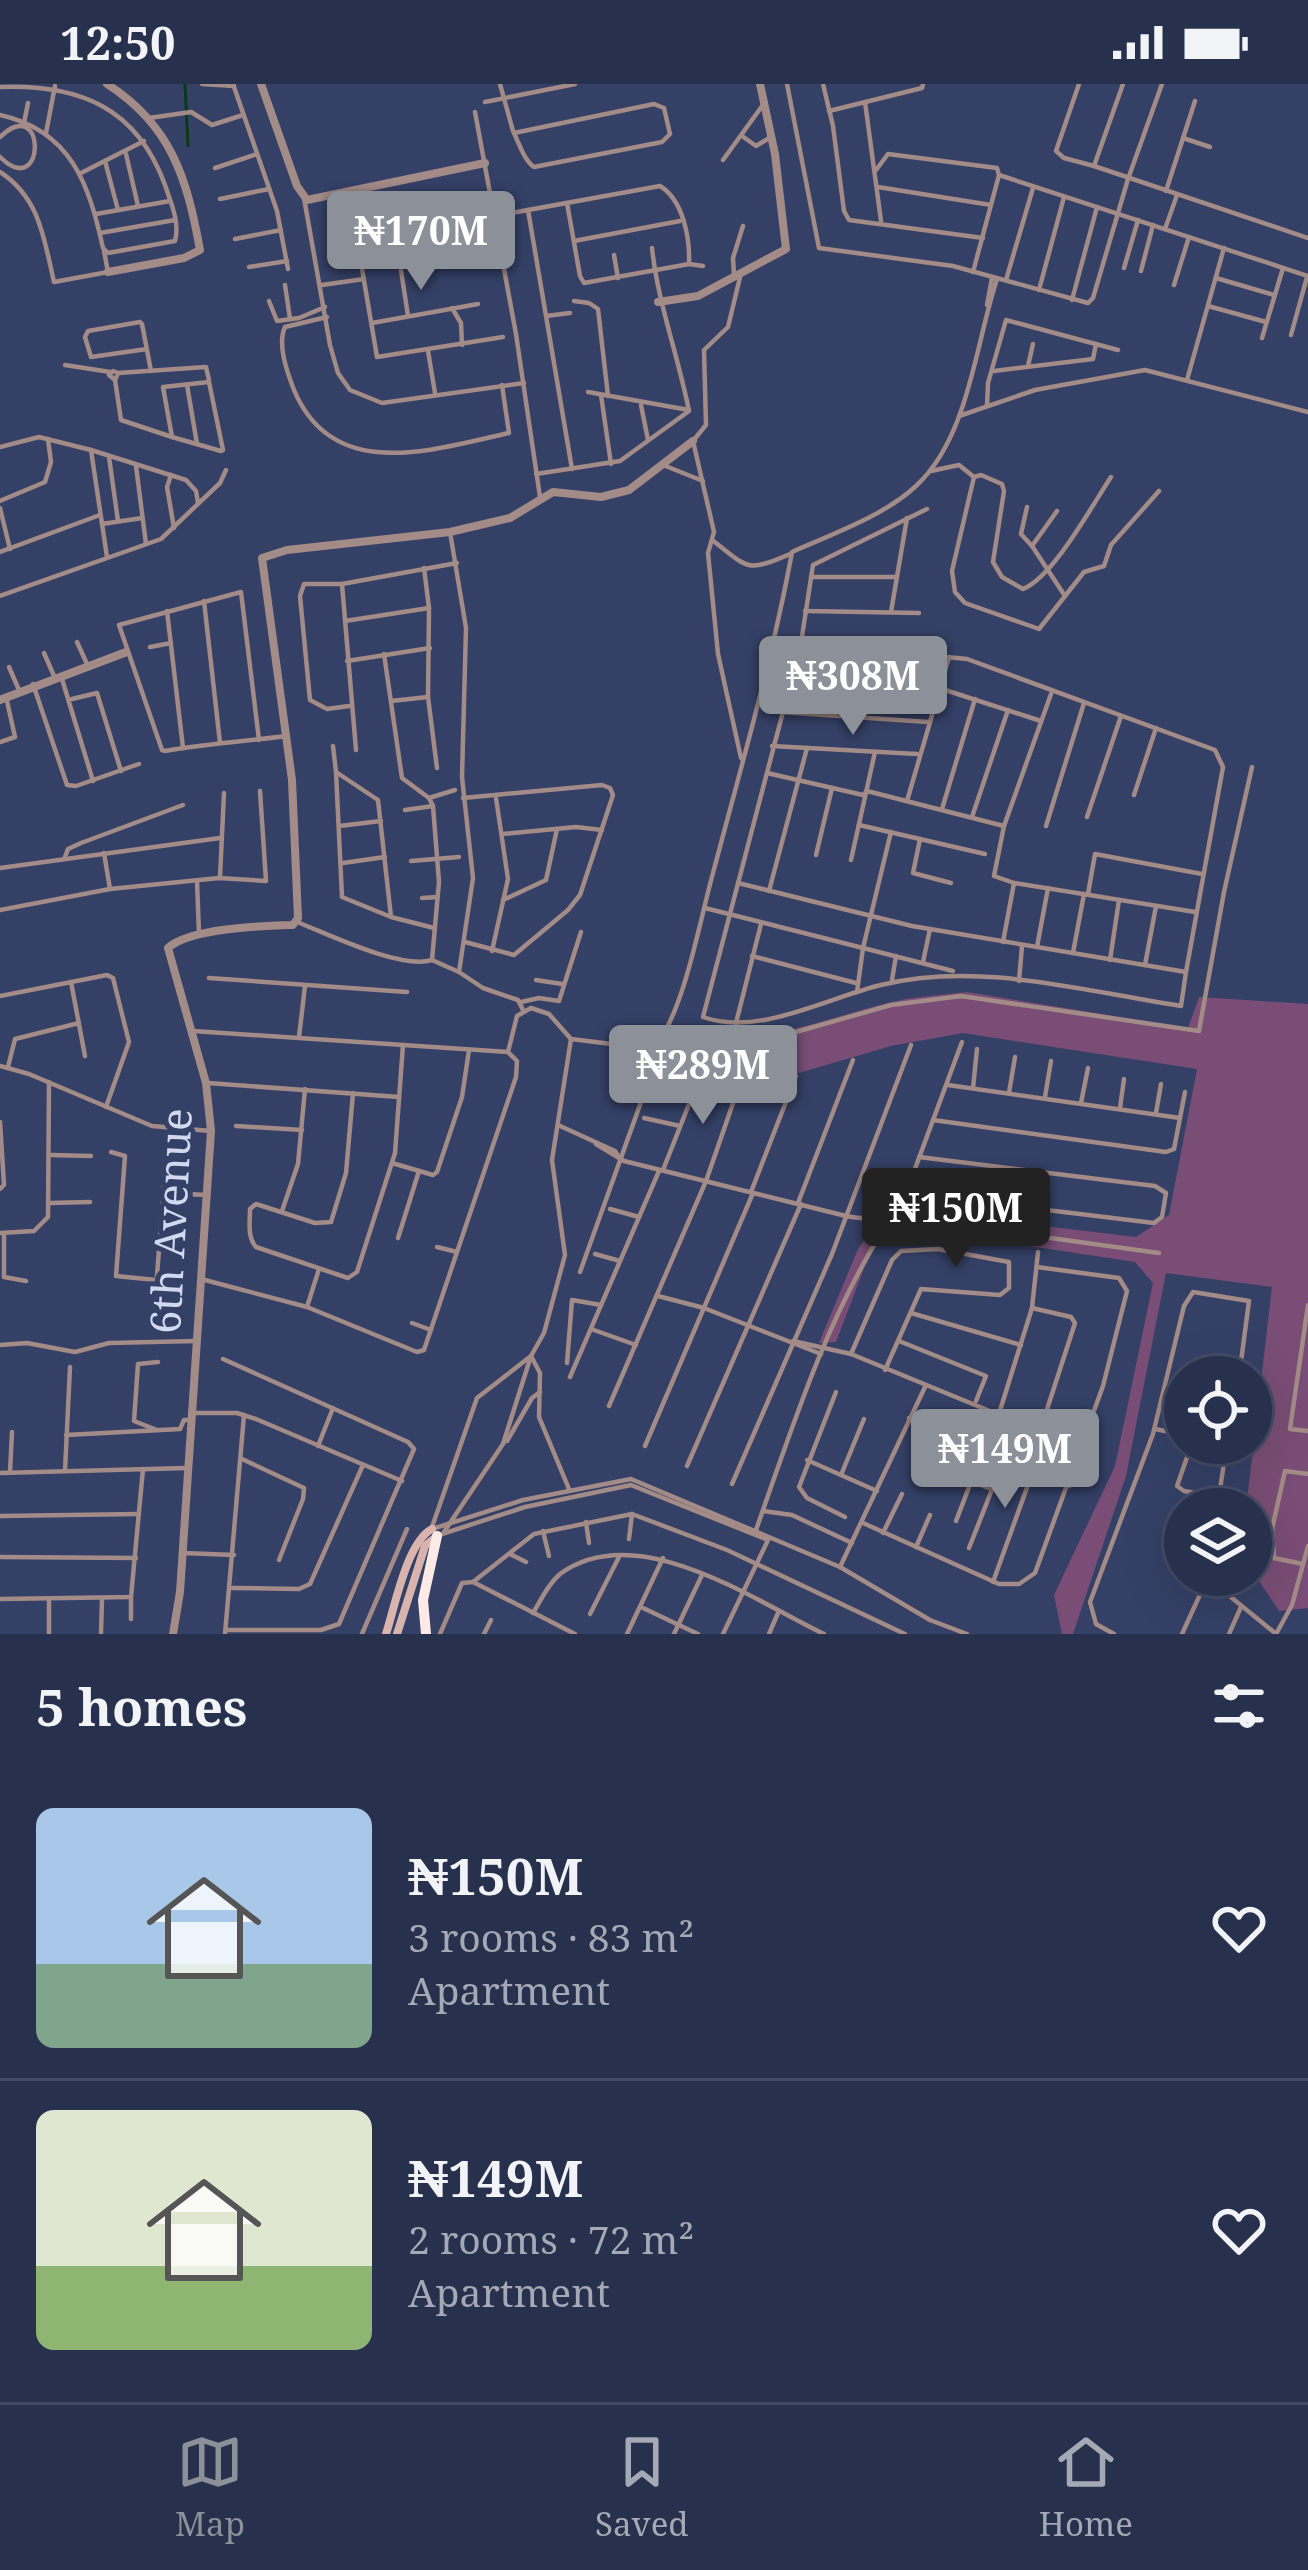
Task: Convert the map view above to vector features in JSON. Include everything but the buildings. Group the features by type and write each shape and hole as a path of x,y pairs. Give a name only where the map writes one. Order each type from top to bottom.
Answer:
{"highway":[{"path":"426,1634 423,1600 437,1532"}],"main road":[{"path":"386,1634 420,1535 437,1532"},
{"path":"397,1634 425,1546 437,1532"}],"street":[{"path":"0,172 22,190 40,219 54,282 195,256 200,250 174,152 149,118 108,84"},
{"path":"202,84 234,85 281,230 288,265 249,267"},
{"path":"261,84 304,197 335,363 355,394 382,403 524,383"},
{"path":"500,84 514,133 534,167 662,142 670,134 664,108 654,104 514,133"},
{"path":"484,102 575,84"},
{"path":"658,302 698,296 786,249 760,84"},
{"path":"787,84 819,248 973,272 1088,303 1162,84"},
{"path":"823,84 845,215 854,222 983,238"},
{"path":"829,111 923,84"},
{"path":"1079,84 1056,151 1064,158 1308,238"},
{"path":"1094,166 1123,84"},
{"path":"45,134 56,86"},
{"path":"0,88 56,86 77,91 110,107 144,141 170,201 177,236 170,243 115,254 103,248"},
{"path":"1166,191 1195,101"},
{"path":"865,102 881,222"},
{"path":"24,123 28,103"},
{"path":"723,160 765,103"},
{"path":"149,118 187,111 212,125 243,115"},
{"path":"475,112 540,497"},
{"path":"4,118 45,134 81,172 108,272"},
{"path":"0,157 15,167 35,157 35,138 4,118"},
{"path":"1,136 4,118"},
{"path":"1,136 16,127"},
{"path":"742,136 756,146 771,136"},
{"path":"1183,137 1210,147"},
{"path":"81,172 144,141"},
{"path":"124,151 138,206"},
{"path":"215,168 257,154"},
{"path":"876,170 888,154 998,168 993,205 973,272"},
{"path":"105,161 118,210"},
{"path":"304,197 317,200 485,163"},
{"path":"999,175 1308,276 1291,335"},
{"path":"494,216 660,186 679,206 689,240 689,264"},
{"path":"878,187 993,205"},
{"path":"1006,281 1034,188"},
{"path":"220,199 269,189"},
{"path":"1166,229 1177,195"},
{"path":"1039,291 1064,197"},
{"path":"389,198 408,316"},
{"path":"96,214 170,201"},
{"path":"351,203 377,357 503,338"},
{"path":"568,203 581,281 589,284 689,264 703,266"},
{"path":"1072,300 1097,207"},
{"path":"528,210 572,469"},
{"path":"100,233 176,220"},
{"path":"1124,268 1138,220"},
{"path":"574,241 681,221"},
{"path":"1141,271 1153,225"},
{"path":"297,922 296,828 262,558 287,550 450,532 510,518 555,492 601,497 629,490 693,441 706,425 704,350 727,331 738,299 733,258 743,226"},
{"path":"236,238 281,230"},
{"path":"1174,285 1189,236"},
{"path":"652,248 658,302 677,354 689,410"},
{"path":"1187,380 1224,248"},
{"path":"614,255 618,278"},
{"path":"1262,338 1283,268"},
{"path":"712,540 746,567 759,567 894,502 931,471 959,416 994,278"},
{"path":"1216,278 1274,295"},
{"path":"320,285 364,279"},
{"path":"285,285 290,319"},
{"path":"269,301 275,320 325,307"},
{"path":"574,302 594,304 598,309 611,464"},
{"path":"372,323 478,304"},
{"path":"1208,307 1267,322"},
{"path":"452,308 461,323 462,346"},
{"path":"546,316 569,313"},
{"path":"327,317 281,331 286,362 310,420 356,450 413,452 509,434 502,386"},
{"path":"988,406 1006,320 1118,350"},
{"path":"147,349 91,358 86,333 140,322 147,349 151,371"},
{"path":"1028,367 1033,344"},
{"path":"992,371 1093,359 1096,344"},
{"path":"428,351 436,395"},
{"path":"64,365 114,375 206,367 224,450 122,420 114,375"},
{"path":"959,416 1035,390 1129,370 1308,412"},
{"path":"172,437 163,388 209,382"},
{"path":"188,385 197,444"},
{"path":"588,392 689,410"},
{"path":"641,404 648,440"},
{"path":"536,474 611,464 689,410"},
{"path":"0,447 39,437 91,450 191,485 198,505"},
{"path":"10,549 0,504 45,482 51,462 47,439"},
{"path":"693,441 714,532 708,558 718,654 742,764"},
{"path":"91,450 107,557"},
{"path":"109,457 118,521"},
{"path":"660,464 703,481"},
{"path":"136,465 146,544"},
{"path":"931,471 958,466 974,477"},
{"path":"0,596 161,539 220,483 226,470"},
{"path":"171,475 167,487 174,528"},
{"path":"974,477 998,479 1004,491 993,556 997,572 1027,589 1047,569 1111,477"},
{"path":"974,477 952,584 960,599 1039,628 1084,572 1104,566 1111,545 1159,491"},
{"path":"1027,507 1021,534 1065,596"},
{"path":"927,509 816,562 801,643 701,1013 706,1020 752,1023 892,983 959,974"},
{"path":"1032,546 1058,511"},
{"path":"0,552 100,515"},
{"path":"102,524 142,518"},
{"path":"891,612 907,518"},
{"path":"450,532 466,628 463,798 473,878 459,972"},
{"path":"644,1069 656,1068 659,1061 657,1053 704,908 776,637 792,552"},
{"path":"351,705 327,709 310,700 301,587 458,563"},
{"path":"424,568 429,608 428,697 437,768"},
{"path":"811,577 897,577"},
{"path":"342,584 356,750"},
{"path":"259,740 242,594 120,624 160,748 183,748 259,740 287,736"},
{"path":"204,601 220,743"},
{"path":"344,621 429,608"},
{"path":"167,611 183,748"},
{"path":"805,611 919,613"},
{"path":"77,642 87,664"},
{"path":"150,647 171,643"},
{"path":"704,908 959,974 1180,1006 1223,762 1215,750 950,655 801,643"},
{"path":"347,661 430,648"},
{"path":"3,699 127,652"},
{"path":"58,676 127,652"},
{"path":"44,653 69,700 93,781"},
{"path":"384,654 402,778 433,806 439,859 432,961"},
{"path":"907,801 950,655"},
{"path":"9,667 20,690"},
{"path":"790,678 939,688 1041,721"},
{"path":"3,699 34,686"},
{"path":"34,686 67,785 139,764"},
{"path":"1052,692 1004,826 993,873 999,880 1014,883 1195,912"},
{"path":"69,700 97,693 121,771"},
{"path":"391,701 428,697"},
{"path":"0,742 15,734 3,699"},
{"path":"942,808 975,699"},
{"path":"1046,826 1084,703"},
{"path":"972,817 1008,710"},
{"path":"780,712 928,722"},
{"path":"1087,817 1121,716"},
{"path":"1134,795 1156,728"},
{"path":"333,746 345,900 434,928"},
{"path":"772,746 919,754"},
{"path":"770,891 807,748"},
{"path":"851,860 875,752"},
{"path":"643,1047 662,1037 757,1043 891,1005 961,996 1199,1031 1252,766"},
{"path":"336,772 376,797 392,917"},
{"path":"767,773 863,795 867,791"},
{"path":"463,798 607,786 613,795 585,886 575,903 514,955 464,942"},
{"path":"816,855 832,788"},
{"path":"429,798 454,790"},
{"path":"0,910 110,889 220,878 266,881 260,791"},
{"path":"867,791 1004,826"},
{"path":"220,878 224,793"},
{"path":"492,951 508,879 495,796"},
{"path":"64,857 68,849 81,843 183,805"},
{"path":"405,810 433,806"},
{"path":"338,826 381,821"},
{"path":"860,825 985,854"},
{"path":"502,900 546,880 557,829"},
{"path":"502,834 602,830"},
{"path":"857,992 891,832"},
{"path":"0,868 220,838"},
{"path":"920,839 913,873 951,883"},
{"path":"104,851 110,889"},
{"path":"1073,954 1095,854 1202,874"},
{"path":"342,863 385,857"},
{"path":"411,861 458,857"},
{"path":"197,881 199,934 297,922 380,953 432,961 459,972 522,1006 546,1011 571,1040 643,1047 657,1053"},
{"path":"738,883 930,929 1186,972"},
{"path":"1003,943 1014,883"},
{"path":"1036,948 1048,887"},
{"path":"422,898 438,898"},
{"path":"1110,960 1119,899"},
{"path":"1145,966 1156,905"},
{"path":"736,1023 761,923"},
{"path":"922,962 930,929"},
{"path":"508,1052 522,1006 539,998 557,1002 581,932"},
{"name":"6th Avenue","path":"173,1634 183,1553 212,1131 194,1031 167,952 170,944 199,934"},
{"path":"1019,981 1022,946"},
{"path":"752,956 856,982"},
{"path":"892,983 896,956"},
{"path":"0,996 107,975 113,978 129,1042 106,1107"},
{"path":"209,978 407,992"},
{"path":"536,980 562,984"},
{"path":"71,982 85,1056"},
{"path":"299,1037 305,986"},
{"path":"79,1023 22,1035 11,1045 4,1067 152,1126 212,1131"},
{"path":"194,1031 508,1052 517,1061 516,1077 424,1350 417,1352 307,1306 201,1279"},
{"path":"503,1444 531,1356 544,1333 565,1255 551,1172 571,1040"},
{"path":"558,1125 615,1151 620,1160 846,1216 879,1219 899,1207 906,1193 962,1042"},
{"path":"353,1093 346,1173 331,1222 315,1223 259,1204 252,1206 253,1244 348,1278 356,1274 392,1162 403,1045"},
{"path":"615,1067 619,1045"},
{"path":"732,1484 846,1216 911,1045"},
{"path":"973,1088 977,1049"},
{"path":"392,1162 437,1172 462,1097 469,1050"},
{"path":"1009,1093 1015,1057"},
{"path":"687,1466 800,1204 853,1060"},
{"path":"1045,1098 1051,1061"},
{"path":"1081,1103 1088,1068"},
{"path":"645,1445 796,1076"},
{"path":"580,1272 650,1077"},
{"path":"570,1377 694,1087 658,1079"},
{"path":"1120,1108 1124,1079"},
{"path":"26,1281 4,1277 2,1233 38,1229 49,1217 49,1082"},
{"path":"206,1083 400,1097"},
{"path":"946,1084 1180,1118"},
{"path":"1156,1113 1161,1084"},
{"path":"609,1406 706,1181 739,1086"},
{"path":"282,1211 298,1163 305,1089"},
{"path":"933,1120 1166,1152 1174,1149 1185,1092"},
{"path":"644,1118 680,1126"},
{"path":"0,1122 4,1185 0,1189"},
{"path":"236,1126 302,1130"},
{"path":"111,1152 125,1156 116,1276 156,1280"},
{"path":"51,1154 91,1156"},
{"path":"906,1193 1154,1223 1162,1217 1166,1192 1155,1186 919,1156"},
{"path":"155,1301 166,1160"},
{"path":"398,1238 419,1171"},
{"path":"165,1193 208,1195"},
{"path":"50,1203 90,1202"},
{"path":"610,1209 639,1217"},
{"path":"756,1530 822,1352 856,1274 882,1232 919,1220 1159,1253"},
{"path":"437,1247 458,1252"},
{"path":"851,1354 892,1260 903,1250 980,1255 1011,1265 1004,1294 921,1289 885,1370"},
{"path":"998,1417 1032,1308 1038,1252"},
{"path":"595,1254 620,1261"},
{"path":"863,1523 993,1582 1013,1586 1035,1573 1082,1449 1121,1321 1126,1284 1112,1276 1037,1268"},
{"path":"307,1306 319,1269"},
{"path":"1173,1356 1184,1306 1190,1294 1198,1291 1249,1301 1242,1356"},
{"path":"658,1296 822,1352 851,1354 1082,1449"},
{"path":"567,1363 572,1300 601,1305"},
{"path":"1308,1305 1291,1429 1308,1431"},
{"path":"1032,1308 1071,1317 1075,1323 1040,1431"},
{"path":"911,1313 1021,1345"},
{"path":"412,1323 431,1330"},
{"path":"590,1329 637,1345"},
{"path":"0,1345 27,1342 75,1352 109,1343 196,1341"},
{"path":"898,1341 986,1376 976,1401"},
{"path":"531,1356 539,1369 539,1417 570,1491"},
{"path":"437,1532 477,1398 531,1356"},
{"path":"223,1360 412,1445 402,1481 337,1625 321,1630 225,1632 244,1415"},
{"path":"158,1362 138,1364 134,1421 158,1430"},
{"path":"65,1471 70,1367"},
{"path":"1296,1385 1308,1387"},
{"path":"840,1567 925,1387"},
{"path":"437,1532 452,1523 540,1392"},
{"path":"836,1392 799,1480 802,1493 844,1517"},
{"path":"1114,1634 1096,1624 1090,1602 1164,1393"},
{"path":"318,1445 333,1408"},
{"path":"66,1435 180,1429 190,1416 244,1415 402,1481"},
{"path":"909,1418 1069,1486"},
{"path":"841,1475 864,1419"},
{"path":"1154,1429 1164,1431"},
{"path":"10,1472 12,1432"},
{"path":"969,1548 1004,1458"},
{"path":"242,1459 304,1487 304,1499 278,1560"},
{"path":"807,1460 877,1491"},
{"path":"231,1588 310,1584 363,1465"},
{"path":"928,1465 991,1490"},
{"path":"130,1619 143,1468"},
{"path":"0,1473 187,1468"},
{"path":"993,1582 1034,1471"},
{"path":"1303,1564 1274,1558 1272,1529 1285,1471 1308,1474"},
{"path":"437,1532 523,1500 631,1479 840,1567 930,1620 967,1634"},
{"path":"956,1521 971,1482"},
{"path":"437,1532 525,1507 632,1485 768,1540 723,1634"},
{"path":"884,1533 902,1493"},
{"path":"763,1511 792,1515 854,1544"},
{"path":"0,1516 139,1514"},
{"path":"629,1539 632,1514"},
{"path":"473,1582 543,1531 632,1514 756,1564 905,1634"},
{"path":"916,1547 930,1515"},
{"path":"586,1522 590,1543"},
{"path":"362,1634 407,1529"},
{"path":"543,1531 549,1556"},
{"path":"1232,1596 1274,1633 1292,1605 1308,1546"},
{"path":"183,1553 234,1555"},
{"path":"508,1553 526,1562"},
{"path":"0,1557 136,1558"},
{"path":"533,1613 560,1574 619,1557 663,1558 820,1633"},
{"path":"590,1614 619,1557"},
{"path":"627,1634 663,1558"},
{"path":"674,1634 702,1575"},
{"path":"440,1634 461,1583 473,1582 574,1634"},
{"path":"1183,1634 1202,1596"},
{"path":"0,1599 131,1597"},
{"path":"101,1634 102,1598"},
{"path":"49,1599 49,1634"},
{"path":"1229,1634 1241,1606"},
{"path":"641,1607 698,1634"},
{"path":"769,1634 778,1613"},
{"path":"484,1634 491,1620"}],"shaded area":[{"path":"967,992 1188,1028 1199,997 1308,1004 1308,1608 1279,1611 1269,1596 1272,1488 1248,1488 1251,1464 1272,1464 1272,1356 1264,1356 1272,1287 1166,1273 1126,1476 1073,1634 1062,1634 1054,1595 1115,1466 1153,1283 1135,1262 902,1227 871,1250 836,1342 819,1343 858,1249 876,1224 910,1210 1136,1237 1169,1215 1197,1069 963,1033 891,1046 758,1085 650,1071 672,1031 757,1036 901,1000"}],"waterway":[{"path":"185,84 188,146"}]}
